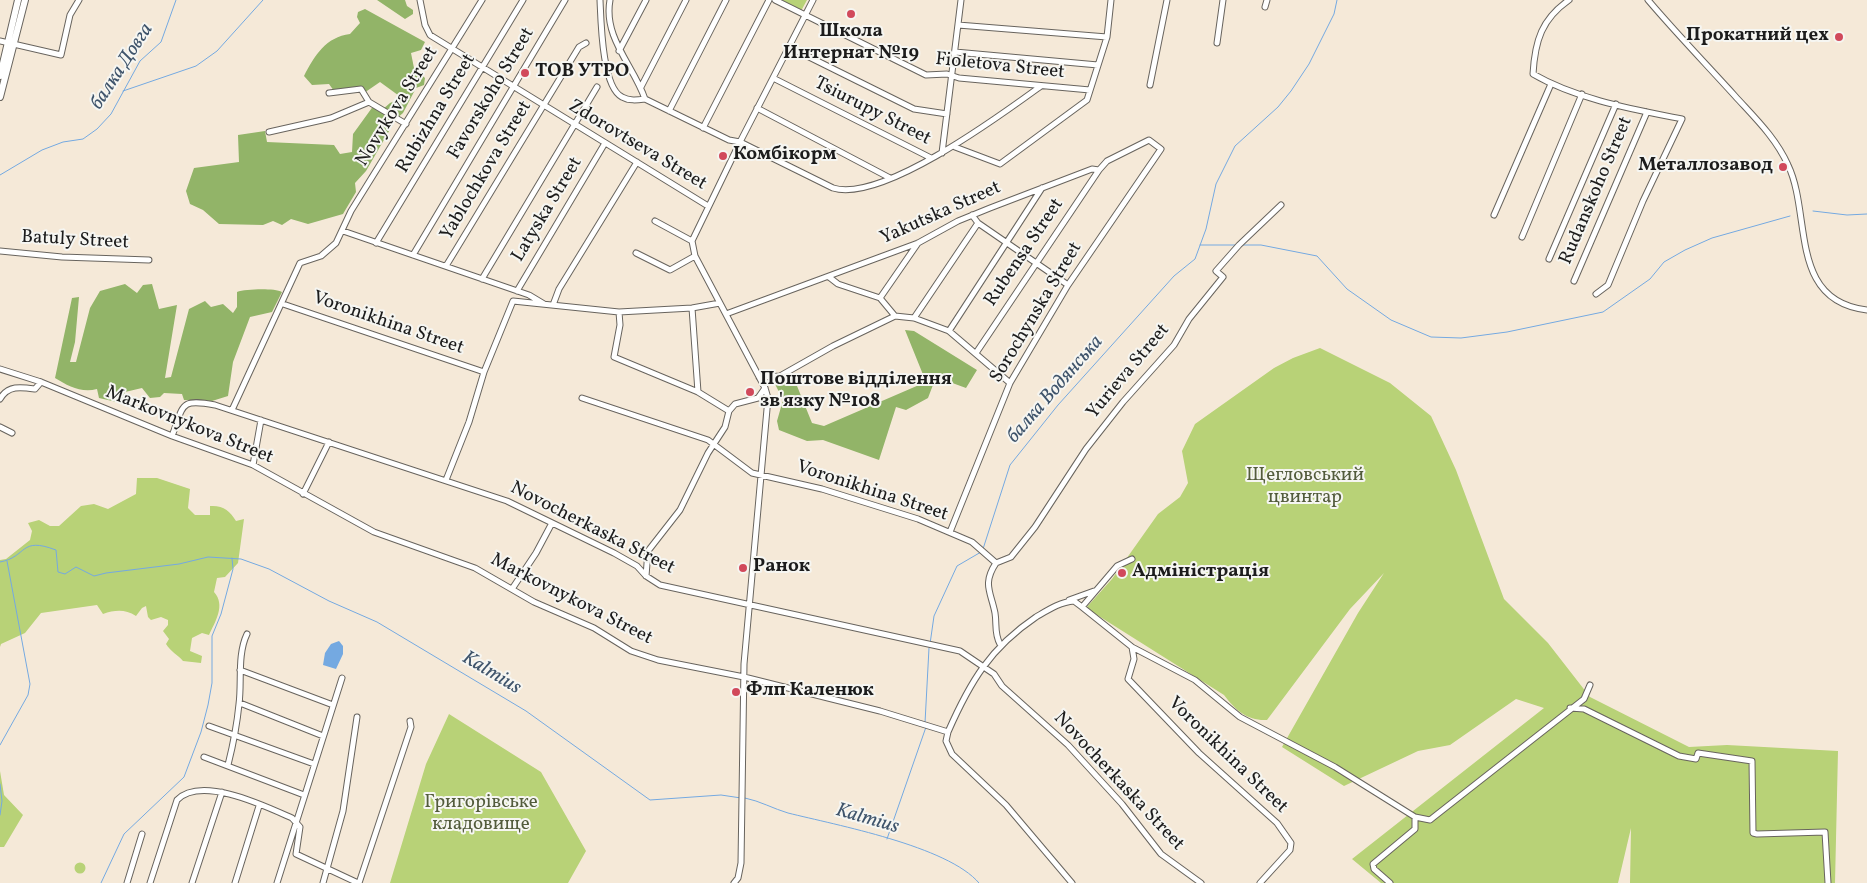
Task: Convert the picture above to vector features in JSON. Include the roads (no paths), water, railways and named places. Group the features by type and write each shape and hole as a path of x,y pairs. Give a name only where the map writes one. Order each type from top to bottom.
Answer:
{"main road":[{"path":"0,97 18,0"},
{"path":"0,76 24,0"}],"street":[{"path":"0,41 61,55 70,15 79,0"},
{"name":"Zdorovtseva Street","path":"420,0 427,30 452,50 708,206"},
{"name":"Novykova Street","path":"232,410 300,263 321,256 336,243 351,211 482,0"},
{"name":"Rubizhna Street","path":"376,243 523,0"},
{"name":"Favorskoho Street","path":"413,255 565,0"},
{"path":"600,0 604,56 614,90 620,97 632,100 645,99 703,128 729,140 740,142 838,189 858,189 890,178 942,154 955,147 1042,86"},
{"path":"610,0 608,10 620,51 641,87 645,99"},
{"path":"620,51 646,0"},
{"path":"641,87 686,0"},
{"path":"669,110 726,0"},
{"path":"703,128 768,0"},
{"name":"Fioletova Street","path":"775,0 926,75 952,75 959,78 1090,90"},
{"path":"734,883 738,878 741,863 744,677 762,475 767,408 766,388 695,256 692,241 740,142 813,0"},
{"path":"942,154 961,0"},
{"path":"955,147 1000,164 1087,100 1107,36 1111,0"},
{"path":"1150,84 1167,0"},
{"path":"1217,43 1223,0"},
{"path":"1265,7 1267,0"},
{"path":"1569,0 1548,17 1539,38 1533,60 1532,74 1551,84 1582,94 1647,112 1682,119 1643,201 1608,285 1596,294"},
{"path":"1648,0 1773,138 1789,166 1798,191 1804,248 1812,272 1834,297 1860,309 1867,310"},
{"path":"958,25 1107,36"},
{"name":"Yablochkova Street","path":"446,266 579,47 586,42"},
{"path":"789,47 914,109 947,114"},
{"path":"955,52 1098,64"},
{"name":"Tsiurupy Street","path":"773,78 931,158"},
{"path":"1494,216 1551,84"},
{"path":"482,279 597,87"},
{"path":"329,93 357,88 369,102 406,124"},
{"path":"1522,237 1582,94"},
{"path":"269,132 331,118 369,102"},
{"path":"1550,259 1616,104"},
{"path":"758,108 890,178"},
{"name":"Rudanskoho Street","path":"1574,281 1647,112"},
{"name":"Yakutska Street","path":"726,314 918,243 972,215 1092,169 1099,170 1107,161 1149,140 1161,149"},
{"name":"Latyska Street","path":"517,292 605,143"},
{"name":"Sorochynska Street","path":"950,532 1010,383 1068,284 1161,149"},
{"path":"550,306 559,288 636,162"},
{"name":"Rubensa Street","path":"976,353 1099,170"},
{"path":"949,331 1042,188"},
{"name":"Yurieva Street","path":"996,563 1011,558 1035,527 1086,449 1123,402 1178,339 1189,319 1223,278 1216,271 1239,245 1281,205"},
{"path":"972,215 978,223 1068,284"},
{"path":"656,221 692,241"},
{"path":"914,318 978,223"},
{"path":"342,231 446,266 550,306 619,312 692,308 720,304"},
{"path":"880,298 918,243"},
{"name":"Batuly Street","path":"0,251 62,257 149,260"},
{"path":"636,253 670,270 695,256"},
{"path":"829,277 838,284 880,298 895,316"},
{"name":"Voronikhina Street","path":"446,480 469,422 484,372 513,301 550,306"},
{"name":"Voronikhina Street","path":"282,304 484,372"},
{"path":"692,308 698,392"},
{"path":"619,312 620,325 614,357 698,392 729,411"},
{"path":"759,377 780,376 833,346 895,316 914,318 949,331 1010,383"},
{"name":"Markovnykova Street","path":"0,370 41,382 172,436 253,465 374,532 475,568 534,602 594,628 631,650 658,660 744,677 880,712 948,732"},
{"path":"0,399 14,388 35,389 41,382"},
{"path":"646,576 648,551 680,510 725,427 729,411 735,404 758,398 766,388"},
{"name":"Voronikhina Street","path":"582,398 708,440 752,473 822,489 918,519 977,546 996,563"},
{"name":"Novocherkaska Street","path":"172,436 183,406 189,402 215,405 507,501 637,566 646,576 660,585 960,650 994,674 1002,686 1068,745 1122,804 1160,854 1202,883"},
{"path":"253,465 262,420"},
{"path":"0,427 12,433"},
{"path":"303,494 330,442"},
{"path":"512,589 536,553 552,523"},
{"path":"1082,607 1117,566 1132,559"},
{"path":"996,563 989,572 988,589 995,612 995,636 1000,644"},
{"path":"1072,883 1024,828 1006,804 952,754 946,741 948,732 968,689 1000,644 1021,627 1064,602 1096,590"},
{"path":"1064,602 1074,601 1132,647 1195,680 1240,717 1335,766 1415,817 1430,820 1570,708 1584,699 1590,685"},
{"path":"228,765 240,702 240,670 247,634"},
{"name":"Voronikhina Street","path":"1132,647 1134,660 1128,679 1199,753 1277,823 1291,843 1290,850 1260,883"},
{"path":"240,670 333,705"},
{"path":"277,883 342,678"},
{"path":"240,702 323,736"},
{"path":"1570,708 1584,709 1678,756 1696,759 1698,753 1752,761 1753,833 1825,832 1828,883"},
{"path":"323,883 343,811 357,717"},
{"path":"150,883 177,800 195,791 222,792 292,818 300,827 296,854 359,883 411,727 410,721"},
{"path":"209,726 314,764"},
{"path":"204,757 304,795"},
{"path":"192,883 222,792"},
{"path":"235,883 259,806"},
{"path":"1390,883 1374,869 1373,864 1415,829 1415,817"},
{"path":"128,883 142,834"}],"water":[{"path":"339,641 343,646 343,654 336,669 323,665 325,653 331,644"}],"waterway":[{"name":"балка Довга","path":"0,175 42,150 63,142 83,139 97,129 111,114 140,61 161,42 176,0"},
{"path":"123,91 196,66 217,51 263,0"},
{"name":"балка Водянська","path":"983,549 1010,465 1058,405 1174,276 1195,259 1206,229 1216,184 1235,146 1278,107 1291,91 1309,64 1334,14 1337,0"},
{"path":"1813,211 1847,215 1867,214"},
{"path":"1242,245 1261,245 1317,256 1347,289 1391,320 1431,337 1461,338 1507,332 1603,312 1650,279 1664,262 1685,250 1712,238 1790,216"},
{"path":"1200,245 1235,245"},
{"name":"Kalmius","path":"0,562 15,556 29,546 36,545 56,550 58,572 65,574 76,567 94,576 179,564 208,557 241,559 269,569 329,601 377,622 526,711 650,800 721,795 741,798"},
{"name":"балка Водянська","path":"930,644 934,616 957,566 981,552"},
{"path":"101,883 124,834 184,777 201,732 208,705 212,683 212,636 221,614 233,569 232,558"},
{"path":"0,745 28,695 30,684 7,561"},
{"name":"балка Водянська","path":"925,723 929,648"},
{"name":"балка Водянська","path":"887,839 926,727"},
{"path":"0,784 2,801 0,815"},
{"name":"Kalmius","path":"745,798 788,813 861,831 918,848 943,858 964,870 979,883"}],"place":[{"name":"Школа Интернат №19","path":"851,14"},
{"name":"Прокатний цех","path":"1839,37"},
{"name":"ТОВ УТРО","path":"525,73"},
{"name":"Комбікорм","path":"723,156"},
{"name":"Металлозавод","path":"1783,167"},
{"name":"Поштове відділення зв'язку №108","path":"750,392"},
{"name":"Ранок","path":"743,568"},
{"name":"Адміністрація","path":"1122,573"},
{"name":"Флп Каленюк","path":"736,692"}],"park label":[{"name":"Щегловський цвинтар","path":"1305,488"},
{"name":"Григорівське кладовище","path":"481,815"}]}
